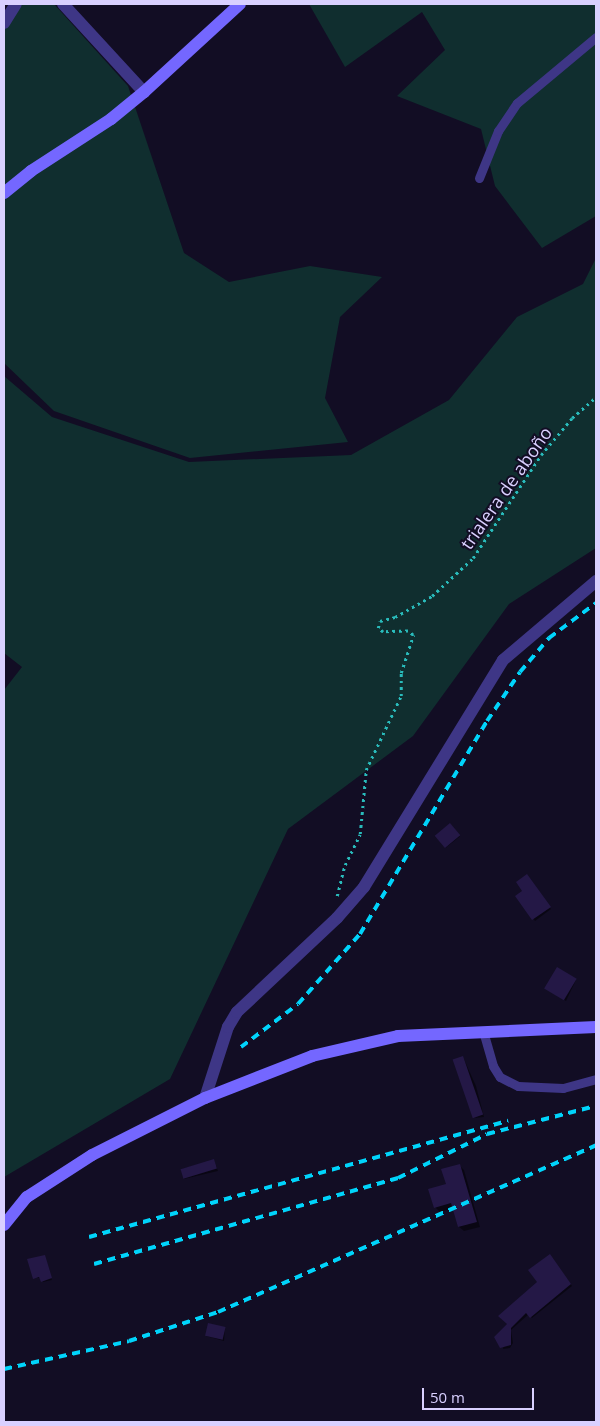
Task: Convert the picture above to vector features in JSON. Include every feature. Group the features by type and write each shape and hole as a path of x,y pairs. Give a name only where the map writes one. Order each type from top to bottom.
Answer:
{"street":[{"path":"4,23 16,4"},
{"path":"63,4 144,92"},
{"path":"4,193 31,171 111,119 144,92 240,4"},
{"path":"204,1098 228,1027 237,1012 337,918 364,886 503,660 596,581"},
{"path":"4,1225 28,1197 92,1155 204,1098 312,1056 398,1036 483,1030 596,1027"}],"lane":[{"path":"479,178 498,131 517,103 596,37"},
{"path":"483,1030 493,1066 500,1077 518,1086 563,1088 596,1079"}],"path":[{"name":"trialera de aboño","path":"335,902 345,865 358,840 366,793 366,770 401,696 401,673 413,635 408,631 383,632 378,628 380,621 395,618 432,596 474,558 541,456 572,418 596,397"}],"green space":[{"path":"19,4 54,4 128,86 184,253 229,282 310,266 382,277 340,317 325,398 348,442 190,458 54,411 4,363 4,27"},
{"path":"309,4 596,4 596,216 542,248 495,186 481,129 397,96 445,50 422,12 345,67"},
{"path":"596,258 596,548 509,604 413,736 288,829 170,1079 4,1177 4,690 22,667 4,653 4,376 52,417 189,462 351,455 449,400 517,317 583,284"}],"building":[{"path":"450,823 460,835 445,848 435,836"},
{"path":"527,874 551,907 532,920 515,896 522,891 516,882"},
{"path":"557,967 577,979 564,1000 544,988"},
{"path":"463,1056 483,1115 473,1118 453,1060"},
{"path":"214,1159 217,1169 183,1179 181,1169"},
{"path":"460,1164 477,1222 458,1227 451,1203 434,1208 428,1189 446,1184 441,1169"},
{"path":"550,1254 571,1284 530,1318 526,1313 511,1328 511,1345 500,1348 494,1337 507,1324 498,1316 537,1282 528,1270"},
{"path":"45,1255 52,1278 41,1282 39,1277 33,1279 27,1259"},
{"path":"208,1323 226,1327 223,1340 205,1336"}],"railway":[{"path":"241,1047 298,1004 360,934 487,721 520,672 549,638 596,603"},
{"path":"94,1264 398,1178 487,1134 595,1106"},
{"path":"89,1237 508,1121"},
{"path":"4,1369 129,1341 218,1312 596,1145"}]}
